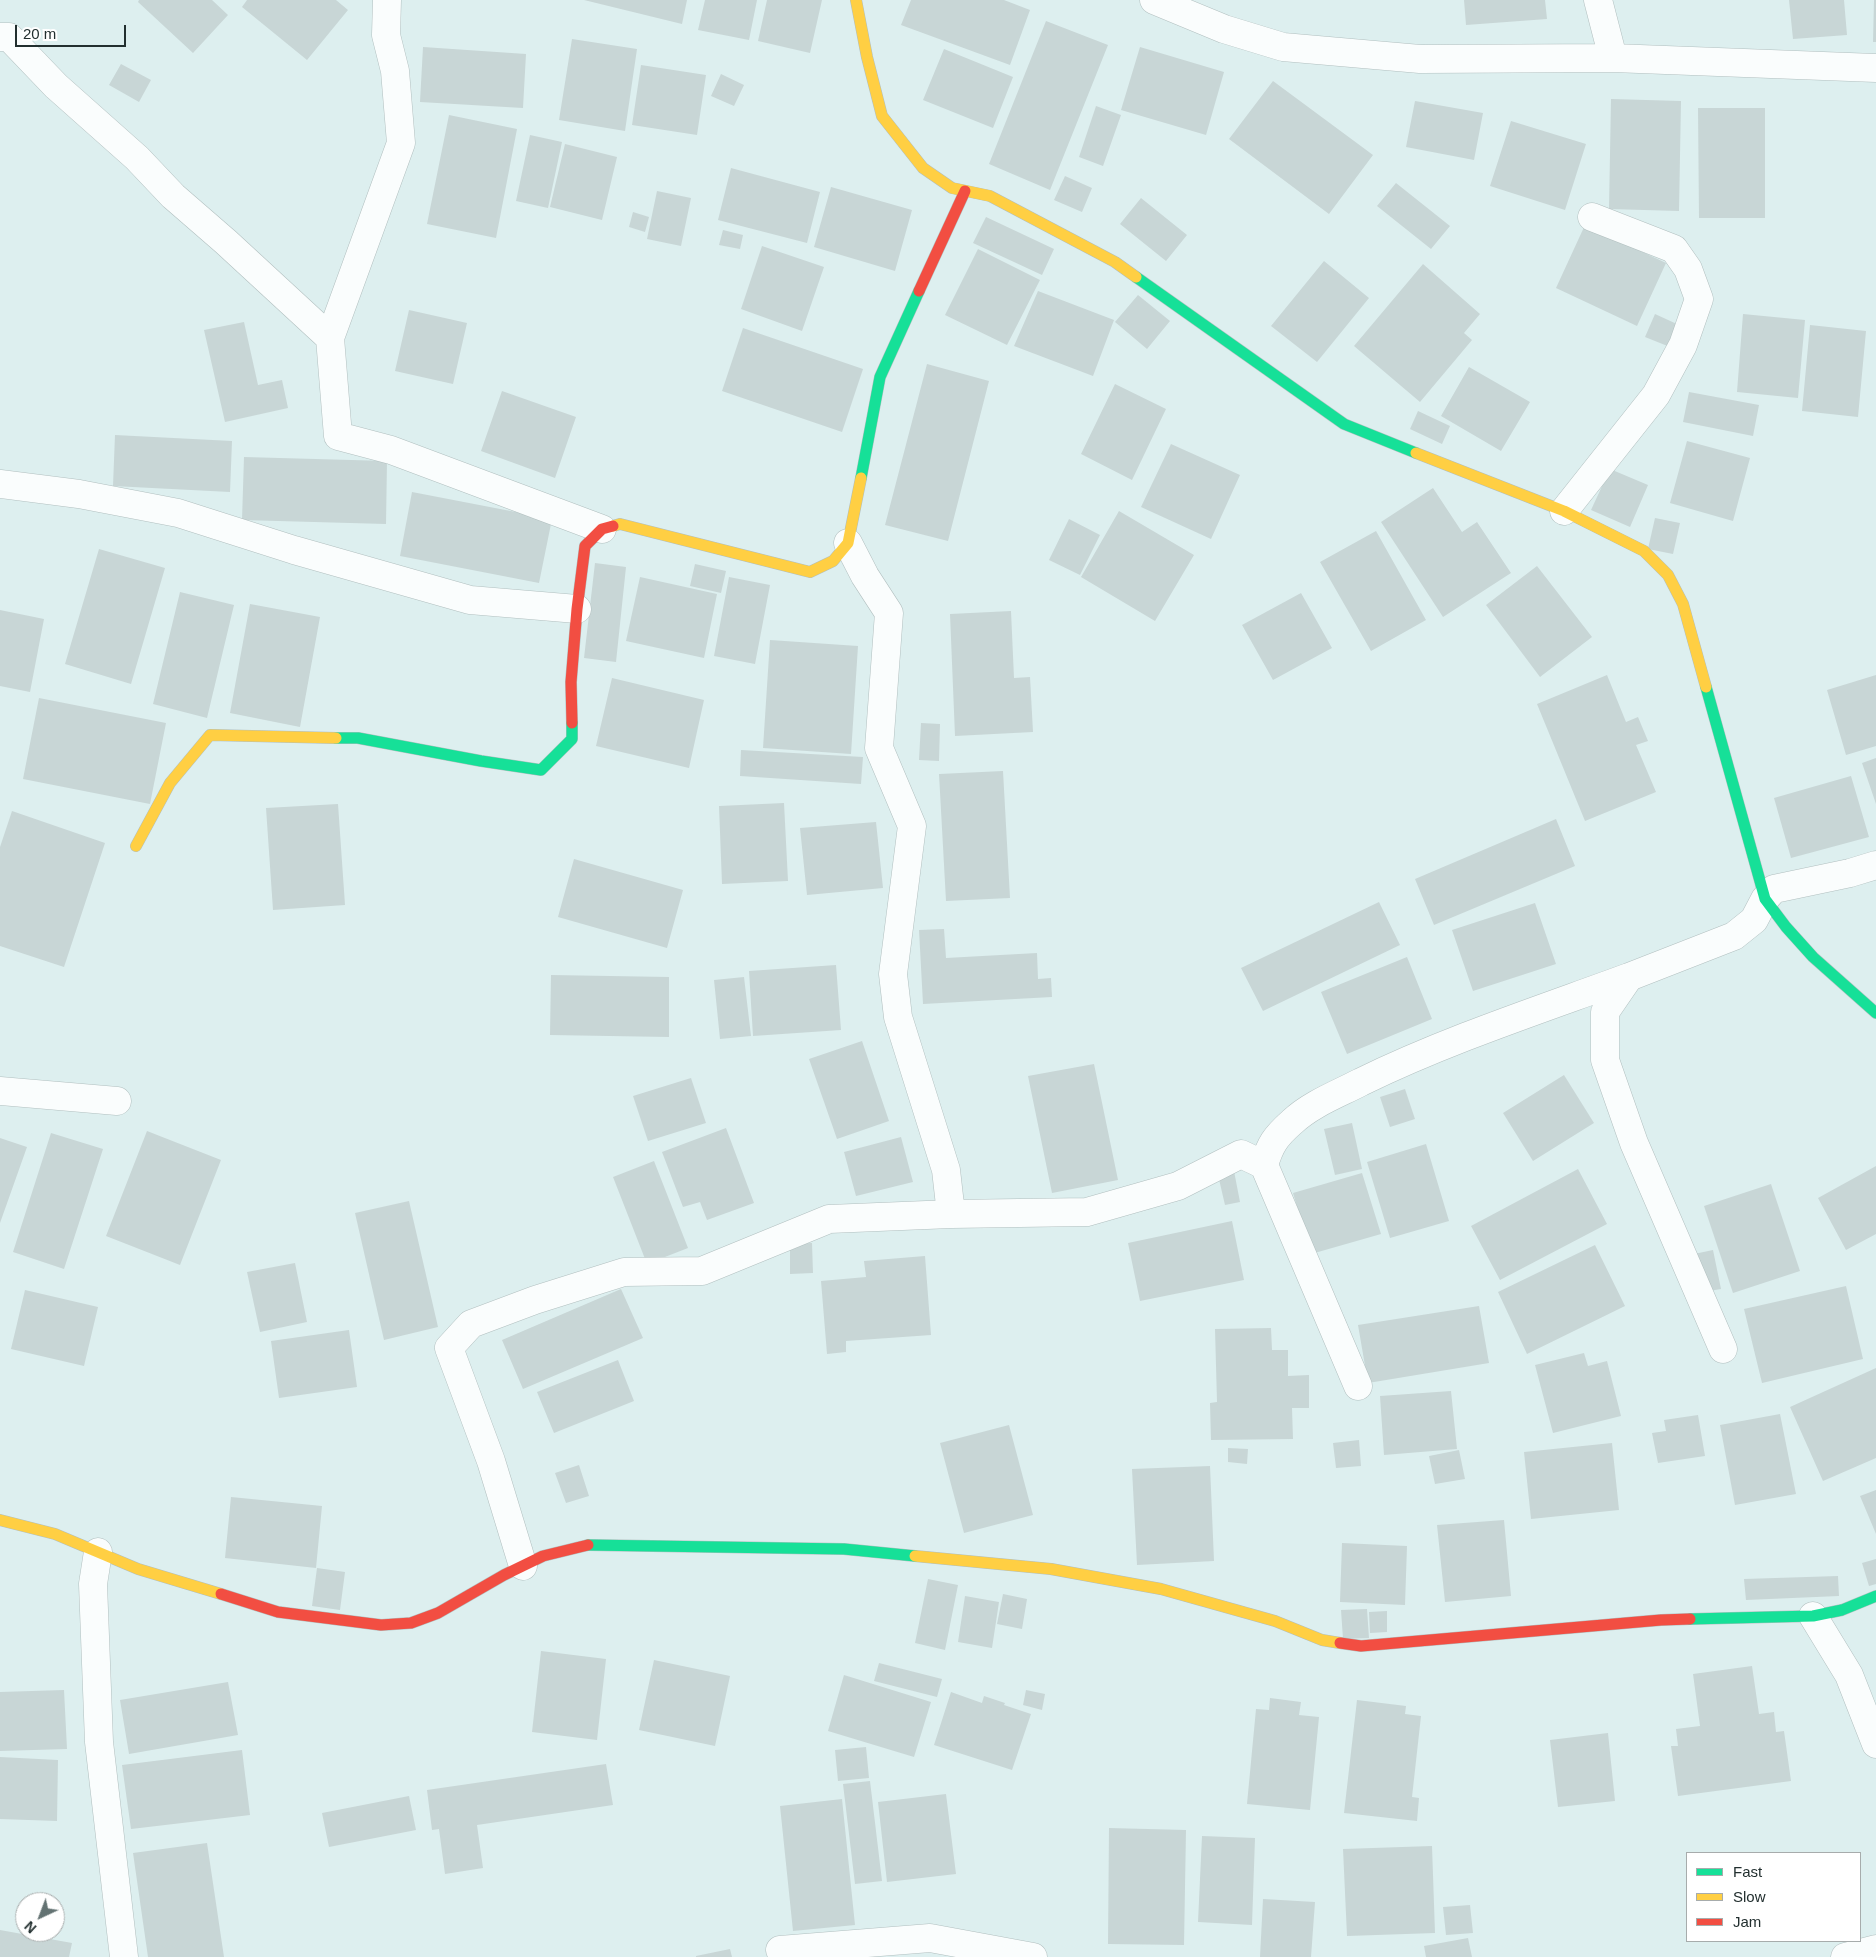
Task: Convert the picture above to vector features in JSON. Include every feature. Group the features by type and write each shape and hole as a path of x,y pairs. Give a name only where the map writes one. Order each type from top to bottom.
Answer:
{"street":[{"path":"386,0 386,35 395,71 401,143 330,338 338,436 391,450 602,529"},
{"path":"856,0 866,57 882,116 923,168 952,188 990,196 1115,262 1344,424 1564,511 1644,552 1668,575 1683,604 1765,899 1786,927 1813,957 1876,1013"},
{"path":"1154,0 1224,30 1283,47 1420,59 1613,58 1876,68"},
{"path":"1598,0 1613,58"},
{"path":"0,37 8,37 56,86 137,158 174,196 330,338"},
{"path":"136,846 170,783 210,735 358,738 541,770 572,738 571,682 577,609 585,546 602,529 620,524 810,572 833,561 848,543 880,377 965,191"},
{"path":"1564,511 1656,394 1683,346 1699,298 1688,269 1674,249 1592,217"},
{"path":"0,484 79,494 178,513 294,550 470,600 577,609"},
{"path":"848,543 865,576 889,613 879,748 912,826 893,974 898,1017 946,1170 950,1214"},
{"path":"1358,1386 1264,1165 1270,1145 1292,1121 1318,1104 1387,1070 1509,1020 1629,977 1734,936 1754,920 1765,899 1774,889 1850,873 1876,865"},
{"path":"1629,977 1605,1012 1605,1060 1634,1144 1723,1349"},
{"path":"0,1091 117,1101"},
{"path":"523,1566 491,1461 449,1348 470,1324 535,1300 624,1272 702,1271 829,1219 950,1214 1086,1212 1178,1186 1241,1154 1264,1165"},
{"path":"0,1520 55,1534 138,1569 278,1612 381,1625 411,1623 438,1613 543,1556 586,1545 844,1549 1031,1567 1161,1589 1275,1620 1322,1640 1361,1646 1661,1620 1813,1616 1842,1610 1876,1596"},
{"path":"98,1552 93,1584 100,1742 124,1957"},
{"path":"1813,1616 1849,1675 1876,1744"},
{"path":"780,1950 930,1938 1033,1957"},
{"path":"1845,1957 1876,1949"}],"building":[{"path":"139,0 212,0 228,15 193,53 138,2"},
{"path":"247,0 336,0 348,10 307,60 242,7"},
{"path":"584,0 687,0 682,24"},
{"path":"705,0 757,0 749,40 698,30"},
{"path":"767,0 822,0 810,53 758,41"},
{"path":"911,0 1004,0 1030,10 1010,65 901,25"},
{"path":"1464,0 1545,0 1547,19 1466,25"},
{"path":"1789,0 1844,0 1847,35 1793,39"},
{"path":"1874,0 1876,0 1876,42 1873,42"},
{"path":"1046,21 1108,45 1050,190 989,164"},
{"path":"572,39 637,49 625,131 559,120"},
{"path":"423,47 526,54 523,108 420,102"},
{"path":"1140,47 1224,72 1206,135 1121,110"},
{"path":"944,49 1013,77 993,128 923,100"},
{"path":"121,64 151,80 139,102 109,85"},
{"path":"641,65 706,75 697,135 632,125"},
{"path":"721,74 744,85 734,106 711,96"},
{"path":"1273,81 1373,155 1329,214 1229,139"},
{"path":"1611,99 1681,101 1679,211 1609,209"},
{"path":"1415,101 1483,113 1474,160 1406,147"},
{"path":"1096,106 1121,115 1103,166 1079,157"},
{"path":"1698,108 1765,108 1765,218 1699,218"},
{"path":"449,115 517,129 496,238 427,224"},
{"path":"1511,121 1586,144 1565,210 1490,186"},
{"path":"530,135 562,142 548,208 516,201"},
{"path":"565,144 617,157 602,220 550,207"},
{"path":"731,168 820,192 807,243 718,220"},
{"path":"1065,176 1092,188 1082,212 1054,200"},
{"path":"1396,183 1450,226 1431,249 1377,206"},
{"path":"831,187 912,210 895,271 814,247"},
{"path":"657,191 691,198 681,246 647,239"},
{"path":"1141,198 1187,235 1166,261 1120,224"},
{"path":"633,212 649,217 645,232 629,227"},
{"path":"986,217 1054,249 1042,275 973,243"},
{"path":"1585,225 1666,263 1637,326 1556,288"},
{"path":"723,230 743,235 740,249 719,245"},
{"path":"762,246 824,267 802,331 741,309"},
{"path":"978,249 1040,280 1007,345 945,315"},
{"path":"1324,261 1369,298 1317,362 1271,326"},
{"path":"1423,264 1480,314 1464,333 1472,340 1420,402 1354,346"},
{"path":"1038,291 1114,320 1093,376 1014,346"},
{"path":"1138,295 1170,321 1147,349 1115,322"},
{"path":"409,310 467,323 453,384 395,371"},
{"path":"1655,314 1679,325 1670,347 1645,337"},
{"path":"1743,314 1805,320 1798,398 1737,392"},
{"path":"244,322 258,385 282,380 288,408 225,422 204,330"},
{"path":"1810,325 1866,331 1858,417 1802,411"},
{"path":"743,328 863,369 842,432 722,391"},
{"path":"927,364 989,381 948,541 885,525"},
{"path":"1469,367 1530,402 1501,451 1441,416"},
{"path":"1115,384 1166,409 1132,480 1081,454"},
{"path":"502,391 576,417 555,478 481,451"},
{"path":"1689,392 1759,405 1753,436 1683,422"},
{"path":"1418,411 1450,426 1442,444 1410,429"},
{"path":"115,435 232,441 230,492 113,486"},
{"path":"1687,441 1750,458 1733,521 1670,503"},
{"path":"1171,444 1240,475 1211,539 1141,507"},
{"path":"244,457 387,461 386,524 242,520"},
{"path":"1610,469 1648,485 1630,527 1591,510"},
{"path":"1433,488 1462,532 1477,522 1511,573 1443,617 1381,522"},
{"path":"412,492 552,519 539,583 400,556"},
{"path":"1119,511 1194,555 1155,621 1081,577"},
{"path":"1655,518 1680,523 1673,554 1648,549"},
{"path":"1069,519 1100,535 1080,575 1049,560"},
{"path":"1376,531 1426,620 1371,651 1320,562"},
{"path":"99,549 165,568 131,684 65,664"},
{"path":"595,563 626,567 616,662 584,658"},
{"path":"695,564 726,571 721,593 690,586"},
{"path":"1537,566 1592,637 1540,677 1486,605"},
{"path":"640,577 717,594 704,658 626,641"},
{"path":"729,577 770,585 755,664 714,656"},
{"path":"180,592 234,605 207,718 153,704"},
{"path":"1301,593 1332,648 1273,680 1242,625"},
{"path":"250,604 320,617 300,727 230,713"},
{"path":"0,610 44,619 30,692 0,686"},
{"path":"1011,611 1014,678 1030,677 1033,732 955,736 950,614"},
{"path":"770,640 858,646 851,754 763,748"},
{"path":"1607,675 1626,722 1638,717 1648,741 1636,745 1656,792 1585,821 1537,704"},
{"path":"1876,675 1876,746 1846,755 1827,690"},
{"path":"612,678 704,700 689,768 596,746"},
{"path":"39,698 166,723 150,804 23,779"},
{"path":"921,723 940,724 939,761 919,760"},
{"path":"741,750 863,757 861,784 740,776"},
{"path":"1876,758 1876,804 1862,763"},
{"path":"1003,771 1010,898 946,901 939,774"},
{"path":"1851,776 1869,837 1791,858 1774,798"},
{"path":"784,803 788,881 722,884 719,806"},
{"path":"338,804 345,905 273,910 266,808"},
{"path":"12,811 105,843 64,967 0,946 0,847"},
{"path":"1556,819 1575,866 1434,925 1415,879"},
{"path":"876,822 883,888 807,895 800,828"},
{"path":"574,859 683,890 667,948 558,917"},
{"path":"1379,902 1400,945 1263,1011 1241,968"},
{"path":"1535,903 1556,964 1473,991 1452,930"},
{"path":"944,929 946,958 1037,953 1038,979 1051,978 1052,997 923,1004 919,930"},
{"path":"1407,957 1432,1019 1347,1054 1321,992"},
{"path":"836,965 841,1030 753,1036 749,971"},
{"path":"551,975 669,977 669,1037 550,1035"},
{"path":"744,977 751,1036 720,1039 714,980"},
{"path":"862,1041 889,1121 837,1139 809,1059"},
{"path":"1094,1064 1118,1180 1052,1193 1028,1076"},
{"path":"1564,1075 1594,1123 1533,1161 1503,1113"},
{"path":"691,1078 706,1123 648,1141 633,1096"},
{"path":"1405,1089 1415,1119 1390,1127 1380,1097"},
{"path":"1352,1123 1362,1169 1335,1175 1324,1129"},
{"path":"726,1128 754,1203 707,1220 700,1202 683,1207 662,1152"},
{"path":"147,1131 221,1160 180,1265 106,1236"},
{"path":"51,1133 103,1149 64,1269 13,1252"},
{"path":"901,1137 913,1182 856,1196 844,1152"},
{"path":"0,1138 27,1147 0,1223"},
{"path":"1426,1144 1449,1221 1390,1238 1367,1162"},
{"path":"654,1161 688,1248 647,1264 613,1177"},
{"path":"1876,1166 1876,1234 1846,1250 1818,1198"},
{"path":"1578,1169 1607,1224 1500,1280 1471,1226"},
{"path":"1234,1171 1240,1202 1225,1205 1218,1175"},
{"path":"1362,1173 1381,1234 1311,1254 1293,1193"},
{"path":"1771,1184 1800,1271 1733,1293 1704,1206"},
{"path":"409,1201 438,1327 384,1340 355,1213"},
{"path":"1232,1221 1244,1280 1140,1301 1128,1243"},
{"path":"812,1243 813,1273 790,1274 790,1244"},
{"path":"1595,1245 1625,1306 1527,1354 1498,1292"},
{"path":"1713,1250 1721,1289 1703,1292 1694,1254"},
{"path":"925,1256 931,1335 846,1341 846,1352 827,1354 821,1281 866,1277 864,1261"},
{"path":"295,1263 307,1322 260,1332 247,1272"},
{"path":"1846,1286 1863,1359 1762,1383 1744,1309"},
{"path":"621,1289 643,1338 523,1389 502,1340"},
{"path":"25,1290 98,1307 84,1366 11,1349"},
{"path":"1479,1306 1489,1363 1368,1383 1358,1325"},
{"path":"1271,1328 1272,1350 1288,1350 1288,1376 1309,1375 1309,1408 1292,1408 1293,1439 1211,1440 1210,1403 1217,1402 1215,1329"},
{"path":"349,1330 357,1387 279,1398 271,1341"},
{"path":"1584,1353 1588,1366 1607,1361 1621,1416 1553,1433 1535,1365"},
{"path":"618,1360 634,1401 554,1433 537,1392"},
{"path":"1876,1368 1876,1458 1823,1481 1790,1407"},
{"path":"1451,1391 1457,1449 1384,1455 1380,1396"},
{"path":"1780,1414 1796,1494 1735,1505 1720,1425"},
{"path":"1698,1415 1705,1456 1658,1463 1652,1433 1666,1431 1664,1420"},
{"path":"1009,1425 1033,1515 964,1533 940,1443"},
{"path":"1359,1440 1361,1466 1336,1468 1333,1443"},
{"path":"1612,1443 1619,1510 1531,1519 1524,1452"},
{"path":"1228,1448 1248,1449 1247,1464 1228,1462"},
{"path":"1459,1450 1465,1479 1435,1484 1429,1456"},
{"path":"579,1465 589,1496 566,1503 555,1473"},
{"path":"1210,1466 1214,1561 1137,1565 1132,1469"},
{"path":"1876,1490 1876,1534 1860,1496"},
{"path":"231,1497 322,1506 316,1568 225,1558"},
{"path":"1504,1520 1511,1596 1445,1602 1437,1525"},
{"path":"1342,1543 1407,1546 1405,1605 1340,1602"},
{"path":"1876,1559 1876,1584 1869,1586 1862,1563"},
{"path":"317,1568 345,1572 340,1610 312,1606"},
{"path":"1838,1576 1839,1596 1746,1600 1744,1579"},
{"path":"928,1579 958,1585 945,1650 915,1643"},
{"path":"1003,1594 1027,1599 1022,1629 997,1624"},
{"path":"965,1596 999,1602 992,1648 958,1642"},
{"path":"1367,1609 1369,1638 1343,1639 1341,1610"},
{"path":"1387,1611 1387,1632 1370,1633 1369,1612"},
{"path":"541,1651 606,1659 597,1740 532,1732"},
{"path":"654,1660 730,1676 715,1746 639,1730"},
{"path":"879,1663 942,1679 937,1697 874,1681"},
{"path":"1752,1666 1759,1714 1774,1712 1776,1732 1784,1731 1791,1781 1678,1796 1671,1746 1678,1746 1676,1729 1700,1726 1693,1674"},
{"path":"844,1675 931,1702 914,1757 828,1731"},
{"path":"228,1682 238,1735 129,1754 120,1700"},
{"path":"64,1690 67,1749 0,1751 0,1692"},
{"path":"1026,1690 1045,1694 1042,1710 1023,1705"},
{"path":"951,1692 982,1703 984,1696 1031,1714 1012,1770 934,1745"},
{"path":"1270,1698 1301,1702 1299,1715 1319,1717 1310,1810 1247,1804 1256,1709 1269,1710"},
{"path":"1357,1700 1406,1706 1405,1714 1421,1716 1412,1797 1419,1798 1417,1821 1344,1813"},
{"path":"1608,1733 1615,1801 1558,1807 1550,1740"},
{"path":"866,1747 869,1778 838,1781 835,1750"},
{"path":"242,1750 250,1815 131,1829 122,1765"},
{"path":"0,1757 58,1760 57,1821 0,1819"},
{"path":"606,1764 613,1805 477,1825 483,1868 445,1874 439,1829 432,1830 427,1790"},
{"path":"870,1781 882,1881 855,1884 843,1784"},
{"path":"946,1794 956,1874 887,1882 878,1802"},
{"path":"409,1796 416,1830 329,1847 322,1813"},
{"path":"842,1799 855,1925 793,1931 780,1806"},
{"path":"1109,1828 1186,1830 1184,1945 1108,1944"},
{"path":"1202,1836 1255,1838 1252,1925 1198,1922"},
{"path":"207,1843 224,1957 148,1957 133,1853"},
{"path":"1432,1846 1435,1933 1347,1936 1343,1849"},
{"path":"1263,1899 1315,1902 1311,1957 1260,1957"},
{"path":"1470,1905 1473,1933 1446,1935 1443,1907"},
{"path":"0,1930 15,1933 15,1942 72,1943 69,1957 0,1957"},
{"path":"1468,1938 1472,1957 1426,1957 1424,1946"},
{"path":"730,1949 732,1957 696,1957 696,1956"}],"traffic: fast":[{"path":"1136,277 1344,424 1416,453"},
{"path":"861,478 880,377 919,291"},
{"path":"1706,687 1765,899 1786,927 1813,957 1876,1013"},
{"path":"336,738 358,738 541,770 572,739 572,723"},
{"path":"588,1545 844,1549 915,1556"},
{"path":"1690,1619 1813,1616 1842,1610 1876,1596"}],"traffic: slow":[{"path":"856,0 867,57 882,116 923,168 952,188 990,196 1115,262 1136,277"},
{"path":"1416,453 1564,511 1644,551 1668,575 1683,604 1706,687"},
{"path":"613,526 620,524 810,572 833,561 848,543 861,478"},
{"path":"136,846 170,783 210,735 336,738"},
{"path":"0,1520 55,1534 138,1569 221,1594"},
{"path":"915,1556 1051,1569 1161,1589 1275,1621 1322,1640 1340,1643"}],"traffic: jam":[{"path":"919,291 965,191"},
{"path":"572,723 571,682 577,609 585,546 602,529 613,526"},
{"path":"221,1594 278,1612 381,1625 411,1623 438,1613 504,1575 543,1556 588,1545"},
{"path":"1340,1643 1361,1646 1690,1619"}]}
